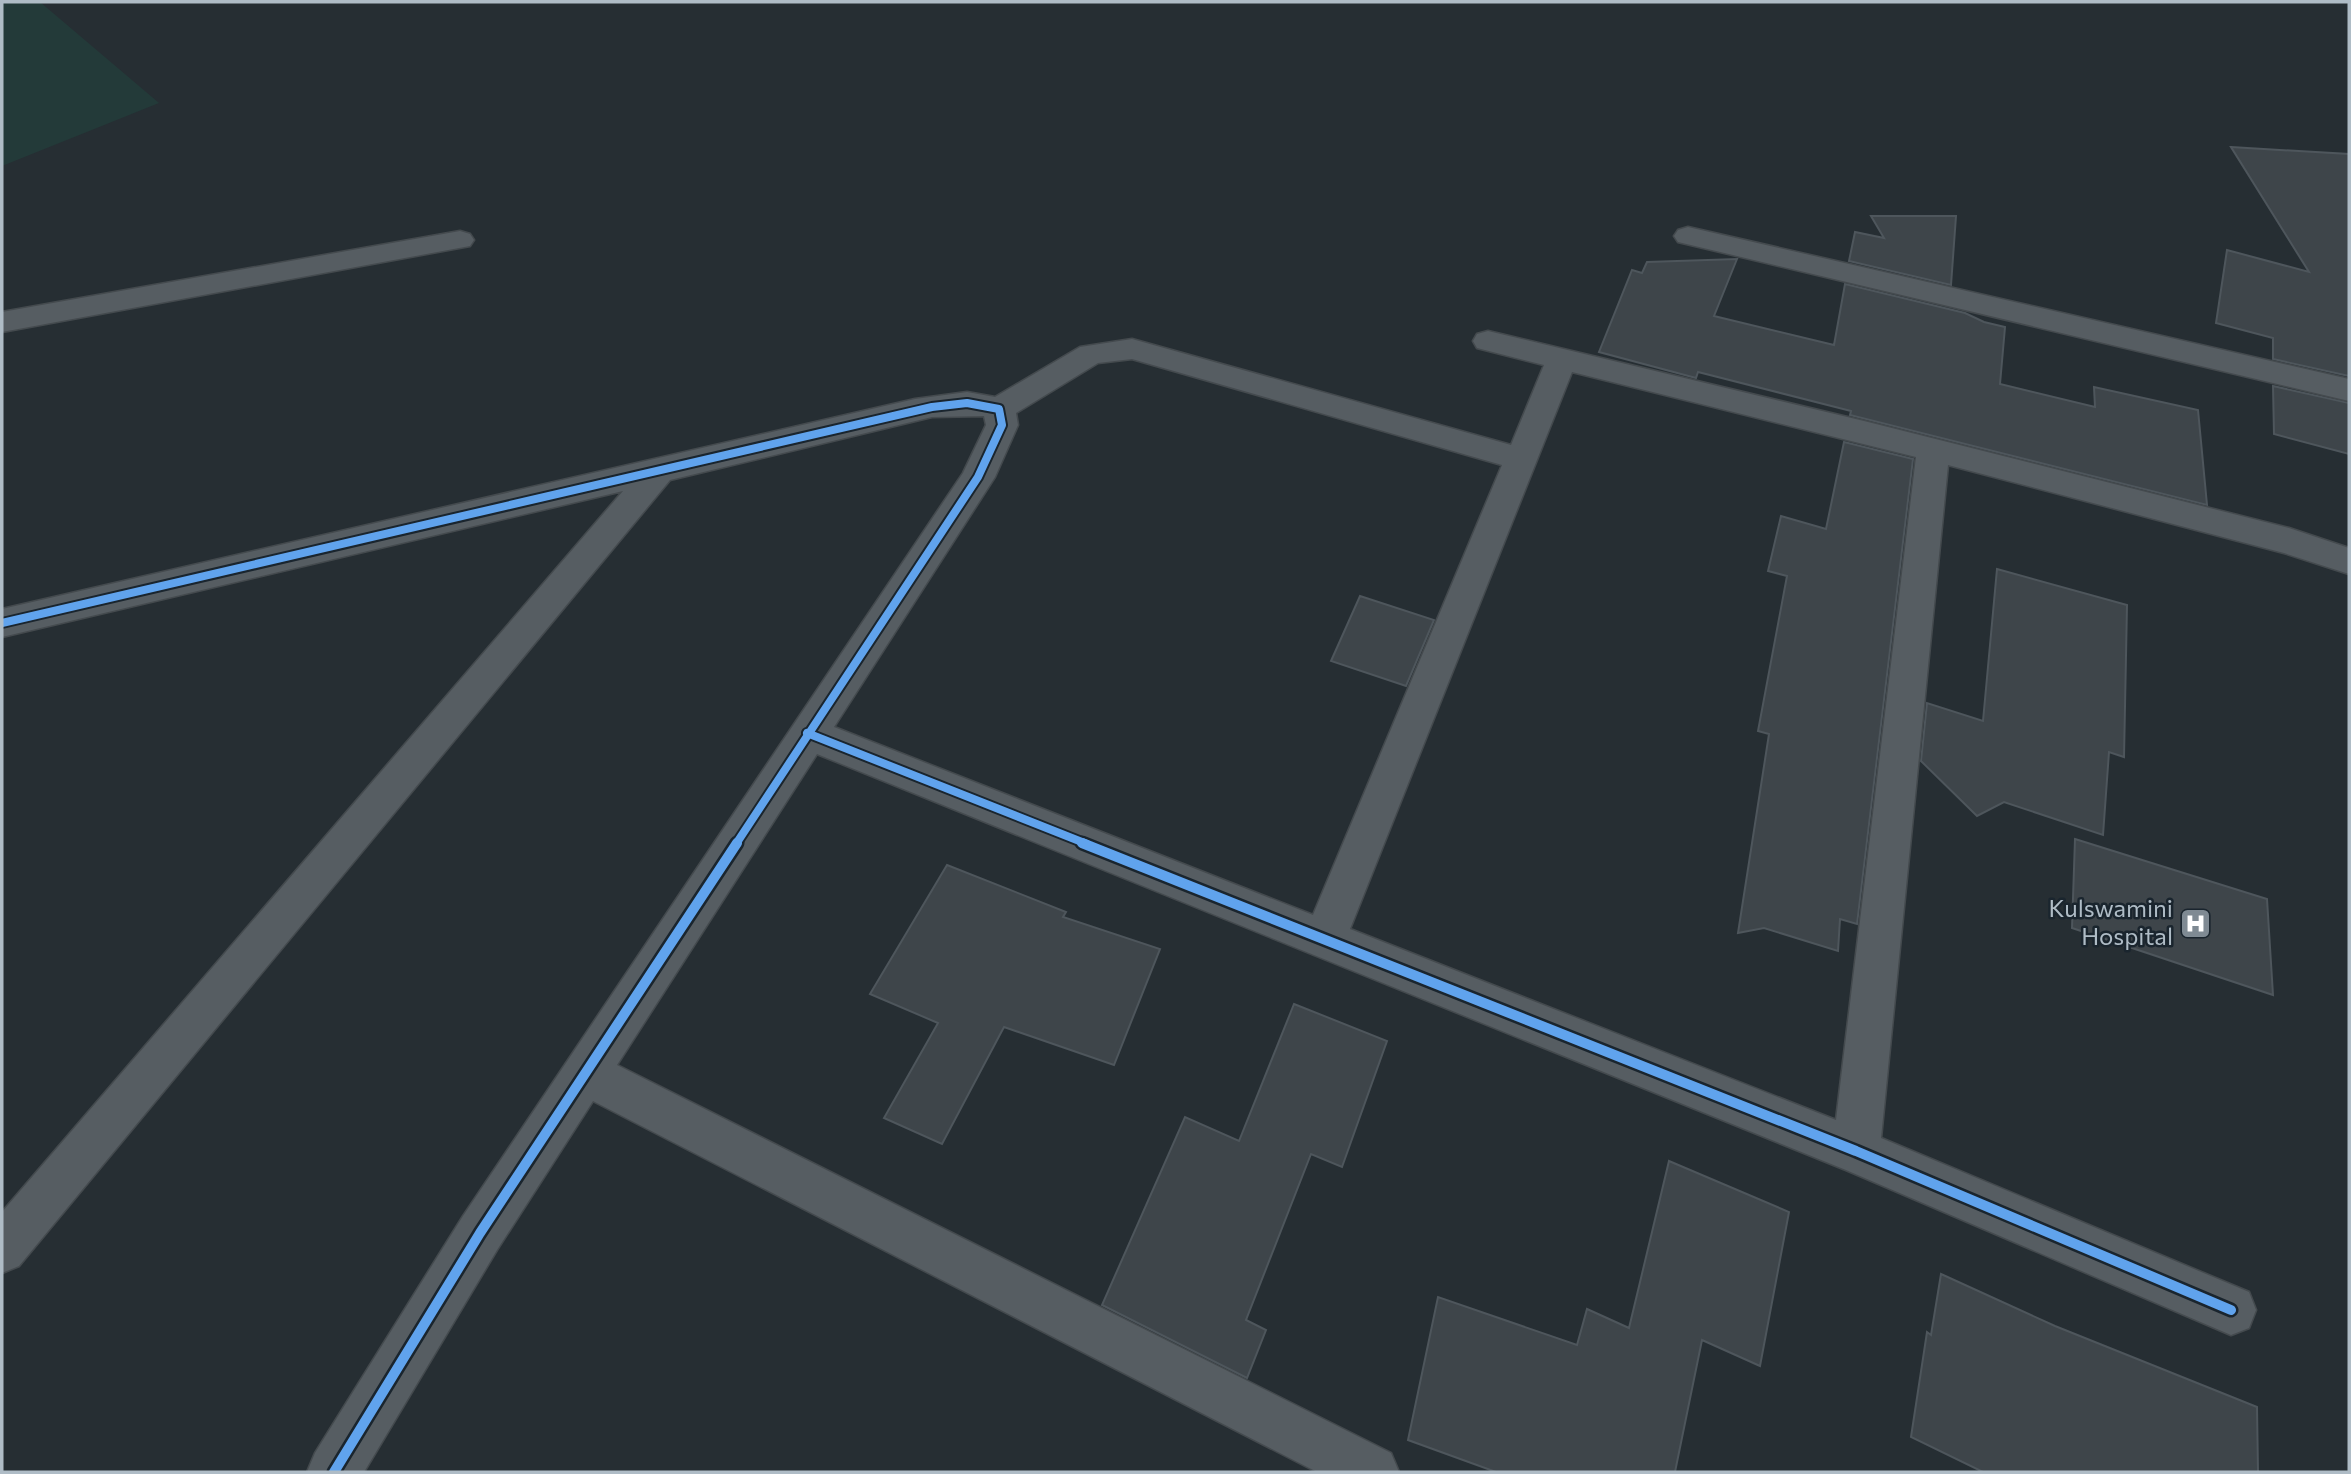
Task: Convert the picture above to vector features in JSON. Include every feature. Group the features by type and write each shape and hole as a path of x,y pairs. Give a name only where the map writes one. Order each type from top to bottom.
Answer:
{"street":[{"path":"1688,236 2349,390"},
{"path":"2,322 460,240"},
{"path":"1488,341 1933,450 2289,541 2349,561"},
{"path":"999,409 1091,354 1132,349 1520,459"},
{"path":"1324,940 1562,359"},
{"path":"4,625 959,403 982,402 999,409"},
{"path":"334,1472 480,1233 978,477 1002,425 999,409"},
{"path":"1856,1151 1933,450"},
{"path":"2,1249 657,472"},
{"path":"807,733 1856,1151 2231,1310"},
{"path":"586,1073 1372,1472"}],"green space":[{"path":"2,2 40,2 159,103 2,166"}],"building":[{"path":"2231,147 2349,154 2349,376 2273,359 2273,338 2216,323 2227,250 2309,272"},
{"path":"1871,216 1956,216 1951,285 1849,261 1855,232 1884,238"},
{"path":"1737,259 1714,316 1834,345 1845,284 1965,313 1984,322 2005,327 2000,384 2095,407 2094,387 2198,410 2207,505 1850,415 1851,411 1698,372 1696,378 1599,352 1632,270 1642,273 1647,262"},
{"path":"2273,386 2349,403 2349,454 2274,434"},
{"path":"1844,442 1913,459 1857,924 1840,919 1838,951 1764,928 1738,933 1769,734 1758,731 1787,576 1768,571 1781,516 1826,529"},
{"path":"1997,569 2127,605 2124,757 2109,752 2103,835 2004,802 1977,816 1921,761 1927,703 1983,721"},
{"path":"1360,596 1434,620 1406,686 1331,661"},
{"path":"2075,839 2267,899 2273,995 2072,928"},
{"path":"947,865 1066,912 1063,917 1160,949 1114,1065 1004,1027 942,1144 884,1118 938,1023 870,994"},
{"path":"1294,1004 1387,1041 1342,1167 1311,1154 1246,1320 1266,1330 1247,1378 1102,1305 1185,1117 1239,1141"},
{"path":"1669,1161 1789,1212 1760,1366 1702,1340 1675,1472 1496,1472 1408,1440 1438,1297 1577,1345 1587,1309 1629,1328"},
{"path":"1941,1274 2055,1326 2257,1407 2258,1472 1983,1472 1911,1437 1927,1332 1931,1335"}],"cycle path":[{"path":"2,623 932,407 967,403 999,409 1002,425 978,477 480,1233 334,1472"},
{"path":"807,733 1856,1151 2231,1310"}],"place":[{"name":"Kulswamini Hospital","path":"2196,923"}]}
